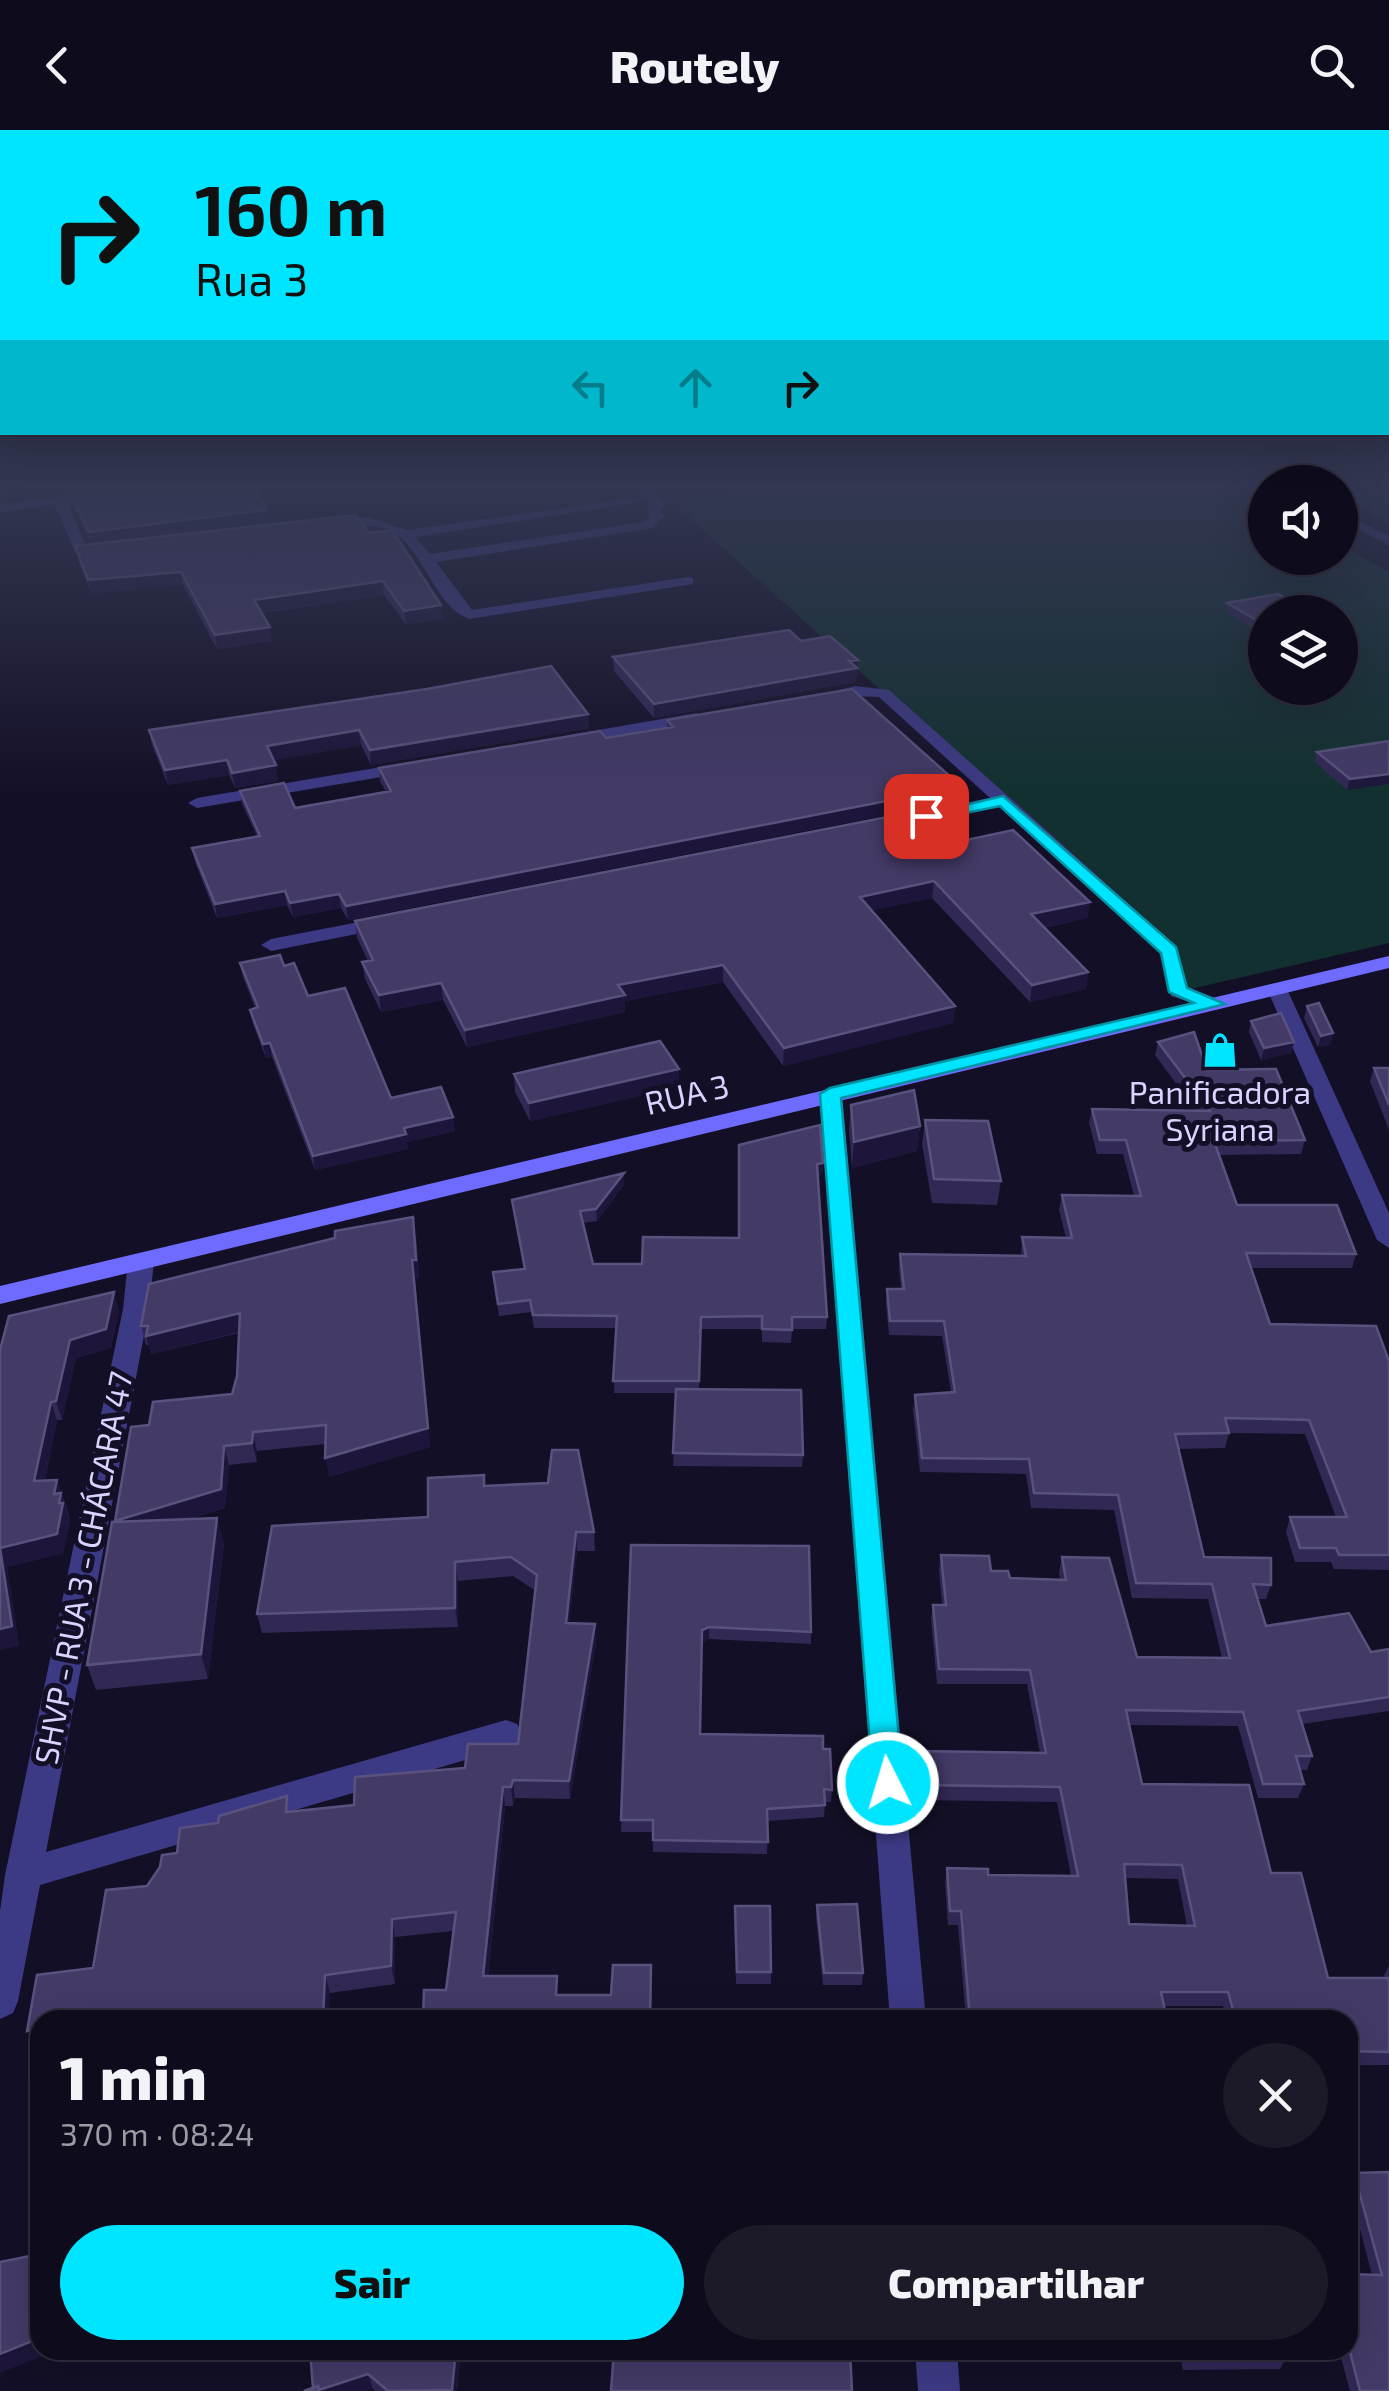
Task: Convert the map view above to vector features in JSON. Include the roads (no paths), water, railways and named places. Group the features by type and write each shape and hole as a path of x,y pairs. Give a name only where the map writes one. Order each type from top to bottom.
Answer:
{"main road":[{"name":"RUA 3","path":"0,1295 1389,962"}],"street":[{"path":"450,589 469,614 638,589"},
{"path":"797,701 855,691 883,693 1170,951 1178,992 1215,1004"},
{"path":"546,744 720,714"},
{"path":"197,804 430,764"},
{"path":"888,824 1003,801"},
{"path":"272,945 406,918"},
{"path":"1278,988 1389,1240"},
{"path":"830,1094 907,2010"},
{"name":"SHVP - RUA 3 - CHÁCARA 47","path":"0,2001 136,1310 142,1261"},
{"path":"22,1875 506,1734"},
{"path":"937,2360 939,2391"}],"place":[{"name":"Panificadora Syriana","path":"1220,1050"}]}
